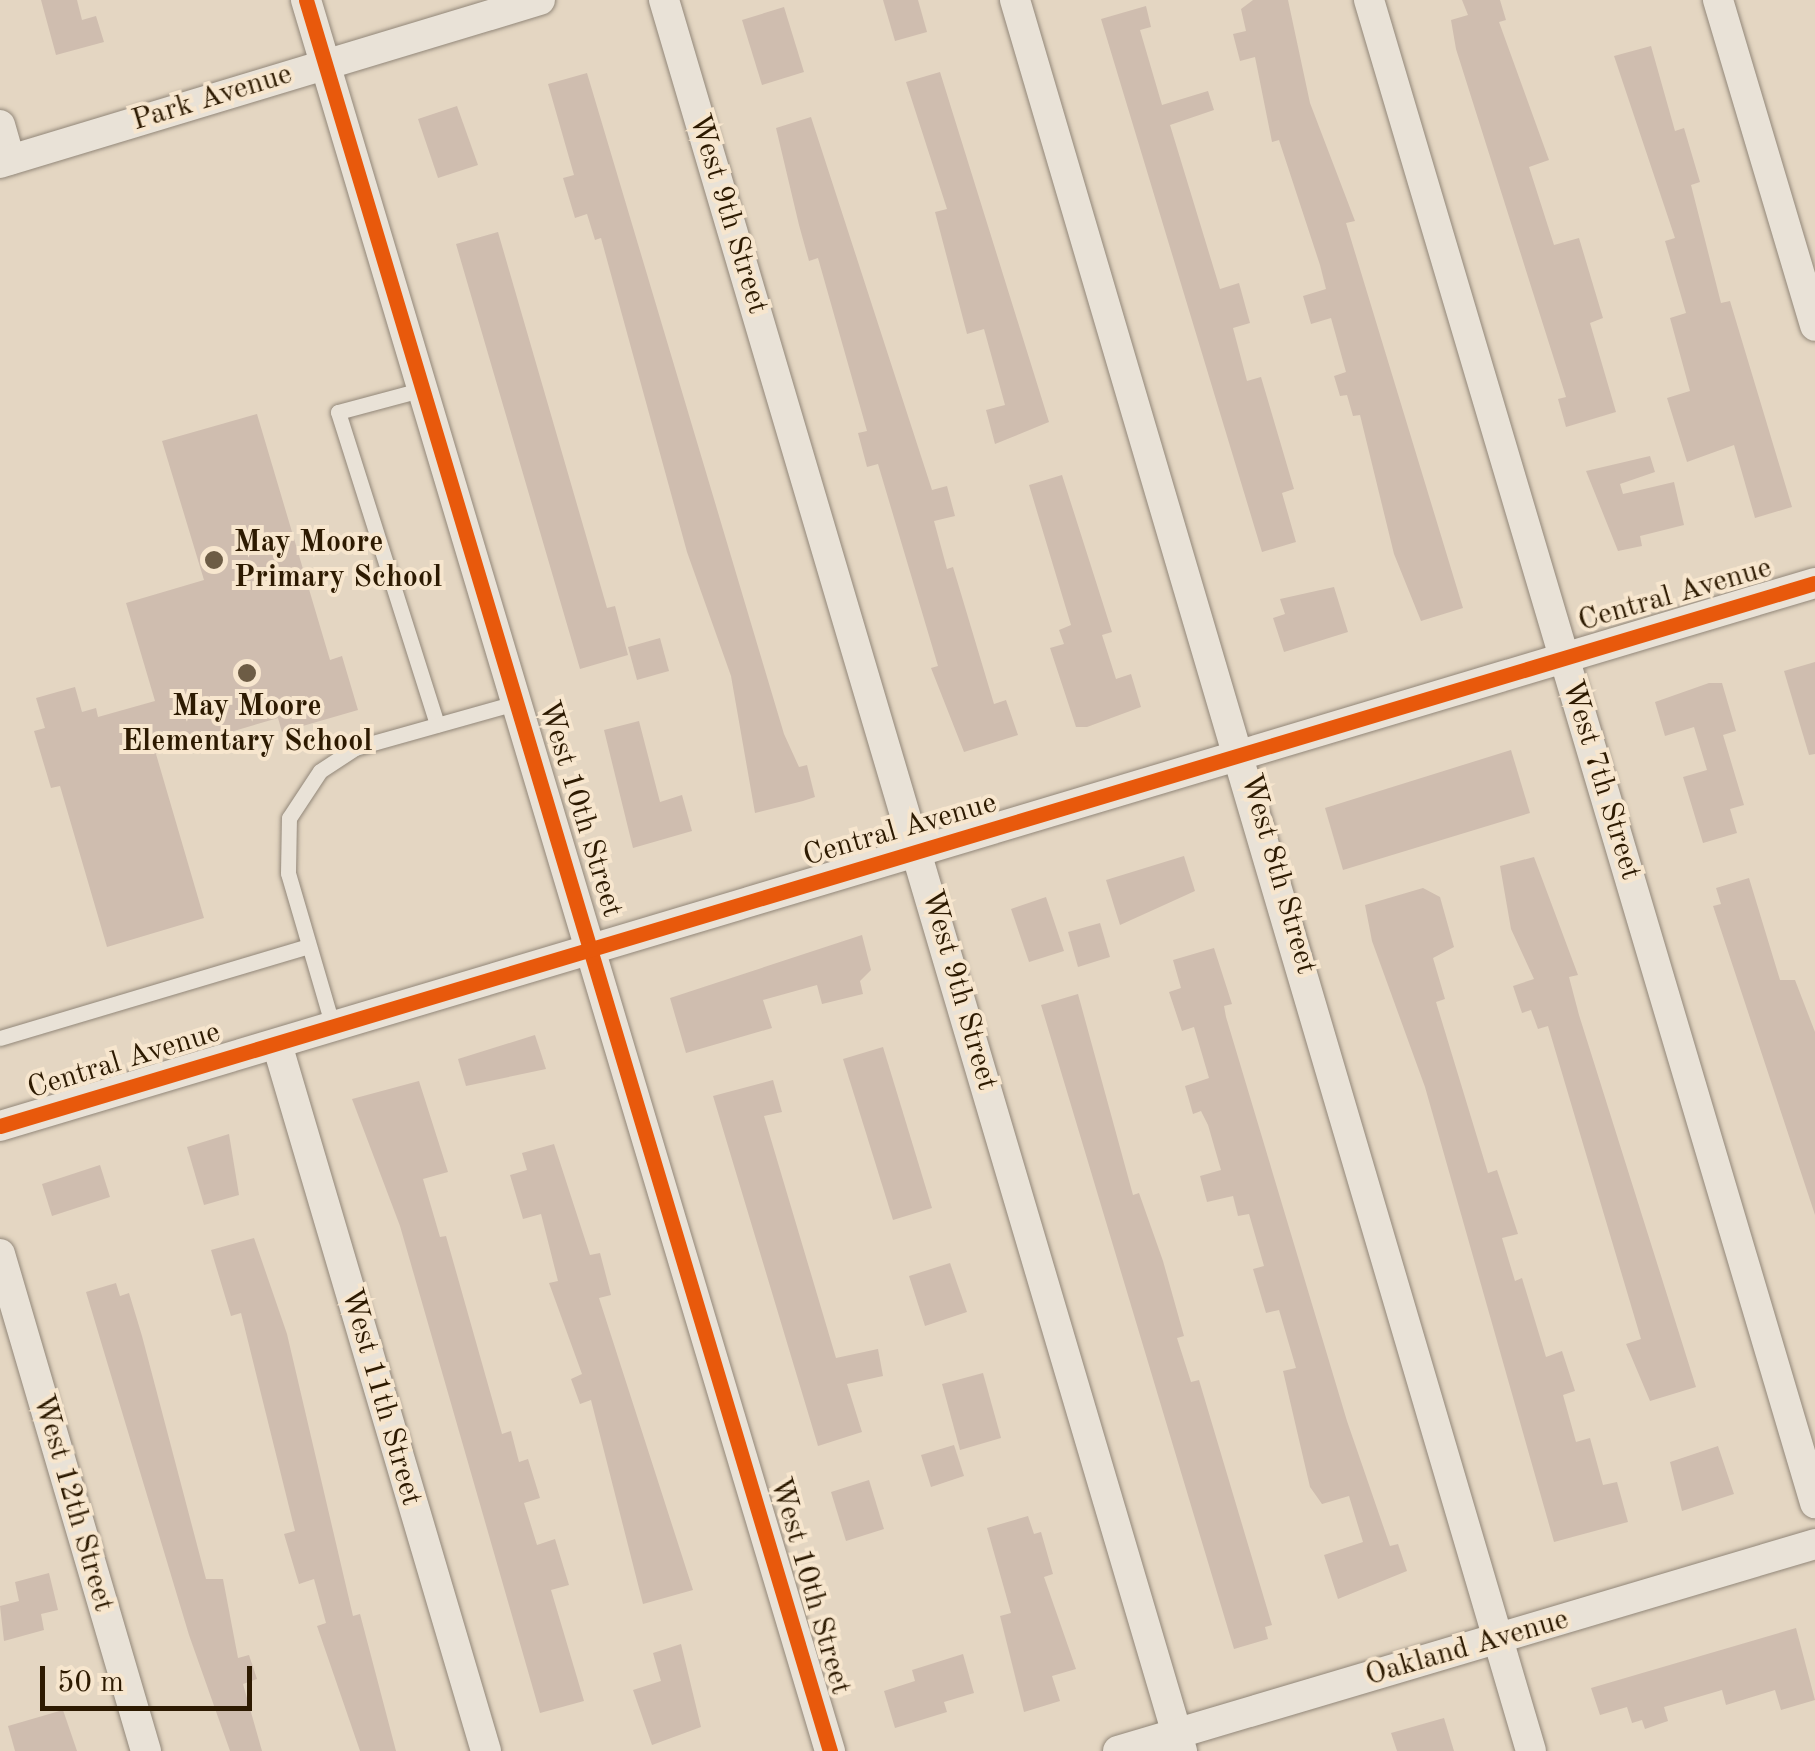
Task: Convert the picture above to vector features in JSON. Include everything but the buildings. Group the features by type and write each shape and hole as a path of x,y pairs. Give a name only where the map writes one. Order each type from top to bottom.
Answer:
{"street":[{"name":"West 10th Street","path":"306,0 593,947 830,1751"},
{"name":"Park Avenue","path":"5,161 540,0"},
{"name":"West 9th Street","path":"664,0 1180,1742"},
{"name":"West 8th Street","path":"1016,0 1243,754 1502,1639 1531,1751"},
{"name":"West 7th Street","path":"1369,0 1815,1504"},
{"path":"1718,0 1815,326"},
{"path":"0,125 5,161"},
{"name":"Central Avenue","path":"0,1126 1815,583"},
{"name":"West 11th Street","path":"276,1044 486,1751"},
{"name":"West 12th Street","path":"0,1254 146,1751"},
{"name":"Oakland Avenue","path":"1118,1751 1180,1742 1815,1544"}],"lane":[{"path":"424,389 338,412 437,725"},
{"path":"333,1026 306,947 288,873 289,818 320,771 355,748 519,702"},
{"path":"0,1038 306,947"}],"cycle path":[{"path":"306,0 830,1751"},
{"path":"0,1126 1815,583"}],"place":[{"name":"May Moore Primary School","path":"214,560"},
{"name":"May Moore Elementary School","path":"247,673"}]}
